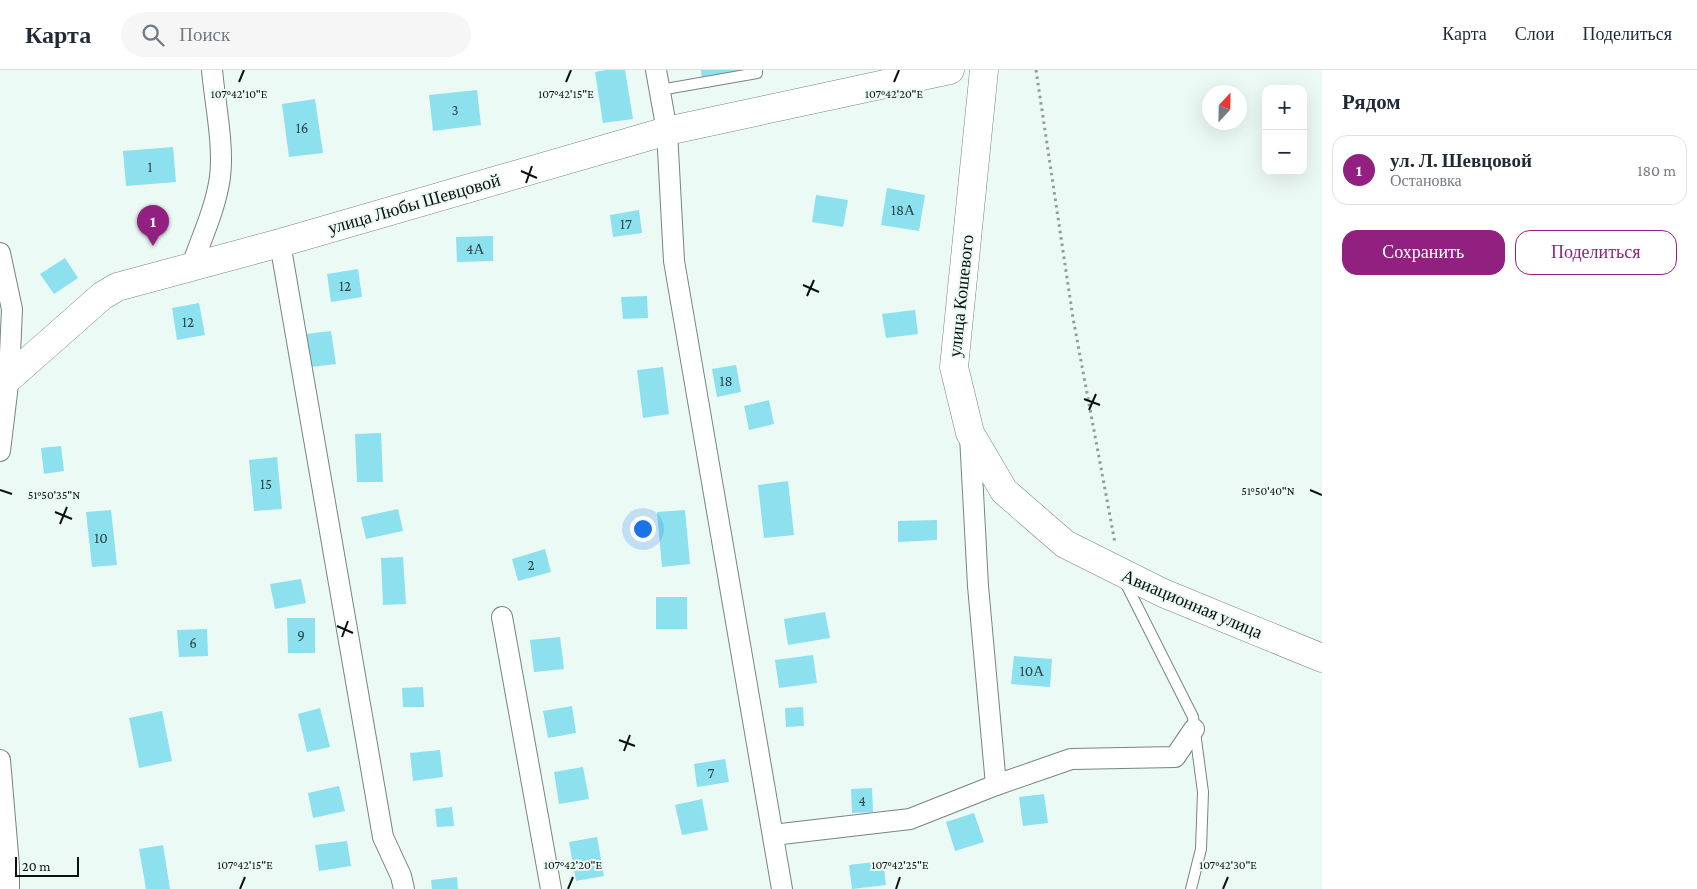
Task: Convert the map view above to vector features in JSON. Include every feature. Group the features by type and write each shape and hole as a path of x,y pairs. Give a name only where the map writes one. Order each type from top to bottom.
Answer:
{"street":[{"path":"192,265 215,199 220,177 221,156 212,70"},
{"path":"656,70 667,130 674,261 782,889"},
{"name":"улица Любы Шевцовой","path":"5,381 102,296 117,287 192,265 280,243 667,130 950,70"},
{"name":"улица Кошевого","path":"984,70 954,367 970,433 1004,491 1065,544"},
{"path":"280,243 383,838 401,876 404,889"},
{"path":"0,253 12,309 0,451"},
{"path":"970,433 978,586 996,785"},
{"name":"Авиационная улица","path":"1065,544 1163,594 1322,658"},
{"path":"502,617 551,889"},
{"path":"773,835 910,819 996,785 1071,759 1175,757 1194,729"},
{"path":"0,760 9,866 9,889"}],"lane":[{"path":"660,90 757,74 757,70"},
{"path":"1121,574 1193,717 1203,792 1202,849 1192,889"}],"path":[{"path":"1036,70 1073,318 1121,574"}],"building":[{"path":"625,70 633,119 603,123 595,72"},
{"path":"701,70 743,70 743,71 702,79"},
{"path":"477,90 481,125 433,131 429,95"},
{"path":"315,99 323,153 289,157 282,104"},
{"path":"173,147 176,182 126,186 123,151"},
{"path":"887,188 925,195 919,231 881,225"},
{"path":"816,195 848,200 843,227 812,222"},
{"path":"639,210 642,233 613,237 610,215"},
{"path":"493,236 493,261 457,262 456,237"},
{"path":"65,258 78,278 54,294 40,274"},
{"path":"358,269 362,297 331,302 327,274"},
{"path":"647,296 648,318 623,319 621,297"},
{"path":"199,303 205,335 177,340 172,308"},
{"path":"915,310 918,334 886,338 882,314"},
{"path":"331,331 336,364 311,367 306,334"},
{"path":"736,365 741,392 717,397 712,369"},
{"path":"663,367 669,414 643,418 637,370"},
{"path":"769,400 774,424 749,430 744,406"},
{"path":"381,433 383,482 357,482 355,434"},
{"path":"61,446 64,471 44,474 41,448"},
{"path":"277,457 282,509 254,511 249,460"},
{"path":"788,481 794,535 764,538 758,485"},
{"path":"398,509 403,531 366,539 361,517"},
{"path":"111,510 117,565 92,567 86,512"},
{"path":"685,510 690,564 662,567 657,512"},
{"path":"937,520 937,540 898,542 898,521"},
{"path":"545,549 551,572 518,581 512,559"},
{"path":"403,557 406,604 383,605 381,558"},
{"path":"301,579 306,603 275,609 270,584"},
{"path":"656,597 687,597 687,629 656,629"},
{"path":"825,612 830,638 788,645 784,619"},
{"path":"287,618 315,618 315,653 288,653"},
{"path":"207,629 208,656 179,657 177,630"},
{"path":"560,637 564,669 534,672 530,640"},
{"path":"813,655 817,683 779,688 775,660"},
{"path":"1014,656 1052,659 1050,687 1011,684"},
{"path":"423,687 424,707 403,707 402,688"},
{"path":"572,706 576,733 548,738 543,711"},
{"path":"803,707 804,726 786,727 785,708"},
{"path":"320,708 330,747 307,752 298,714"},
{"path":"162,711 172,761 139,768 129,718"},
{"path":"440,750 443,777 413,781 410,753"},
{"path":"725,759 729,782 697,787 694,764"},
{"path":"583,767 589,799 559,804 554,772"},
{"path":"339,786 345,811 313,818 308,793"},
{"path":"872,788 873,812 852,813 851,789"},
{"path":"1044,794 1048,823 1023,826 1019,797"},
{"path":"702,799 708,830 682,835 675,805"},
{"path":"452,807 454,826 437,827 435,809"},
{"path":"974,813 984,842 955,851 946,822"},
{"path":"597,837 604,876 576,881 569,842"},
{"path":"347,841 351,866 319,871 315,845"},
{"path":"163,845 170,889 146,889 139,849"},
{"path":"883,861 886,885 852,889 849,865"},
{"path":"457,877 458,889 432,889 431,880"}],"place":[{"name":"ул. Л. Шевцовой","path":"153,246"}]}
